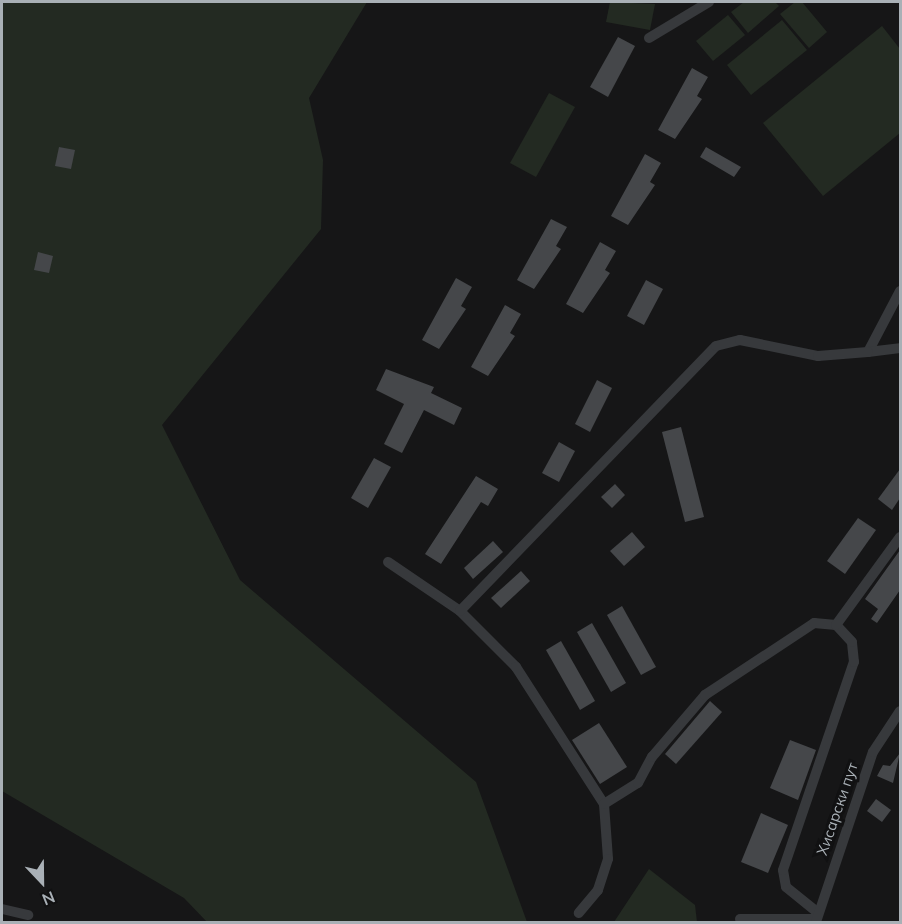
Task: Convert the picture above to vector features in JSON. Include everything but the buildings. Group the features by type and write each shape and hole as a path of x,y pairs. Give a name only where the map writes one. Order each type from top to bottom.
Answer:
{"street":[{"path":"649,38 709,2"},
{"path":"868,352 900,291"},
{"path":"460,611 716,346 740,340 818,356 900,348"},
{"path":"836,625 900,537"},
{"path":"388,562 460,611 516,667 604,804 608,859 598,890 579,914"},
{"path":"604,804 638,783 652,757 705,695 814,623 836,625 852,642 854,662 783,870 786,887 816,918"},
{"name":"Хисарски пут","path":"816,918 873,752 900,712"},
{"path":"2,909 28,915"},
{"path":"740,919 816,918"}],"shaded area":[{"path":"2,2 367,2 309,98 323,160 321,229 162,425 240,580 476,782 527,922 207,922 184,898 2,791"},
{"path":"610,2 655,4 650,30 606,22"},
{"path":"744,2 775,2 779,6 748,33 731,12"},
{"path":"795,2 802,2 827,32 809,48 780,14"},
{"path":"728,15 745,35 713,61 696,41"},
{"path":"782,20 807,50 751,95 727,65"},
{"path":"882,26 900,49 900,133 823,196 763,123"},
{"path":"549,93 575,107 536,177 510,163"},
{"path":"649,869 695,905 697,922 614,922"}]}
